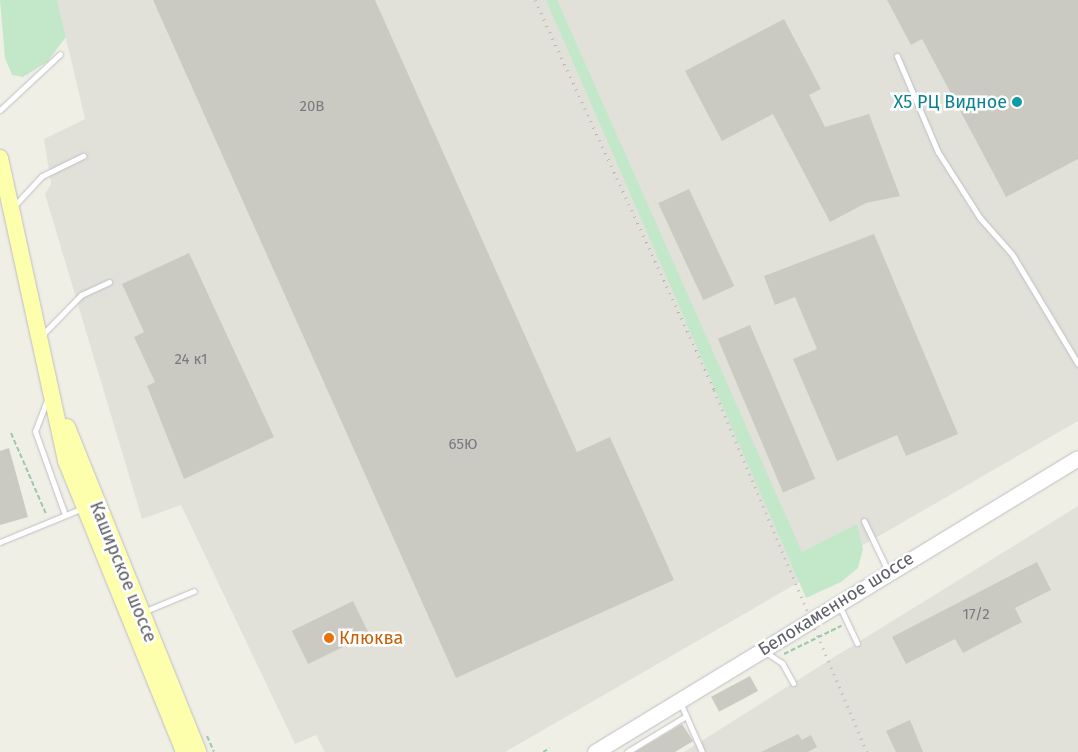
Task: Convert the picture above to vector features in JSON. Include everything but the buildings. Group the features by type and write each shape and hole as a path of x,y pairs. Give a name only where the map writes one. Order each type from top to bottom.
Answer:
{"main road":[{"name":"Каширское шоссе","path":"0,158 51,390 89,507 133,616 184,752"},
{"name":"Белокаменное шоссе","path":"596,752 837,602 1078,458"},
{"name":"Каширское шоссе","path":"133,616 198,752"}],"lane":[{"path":"0,110 60,54"},
{"path":"897,56 938,152 980,218 1012,254 1078,364"},
{"path":"11,210 42,176 83,156"},
{"path":"39,339 81,295 109,282"},
{"path":"51,390 35,431 65,515"},
{"path":"0,542 89,507"},
{"path":"864,521 888,571"},
{"path":"133,616 194,591"},
{"path":"837,602 857,643"},
{"path":"762,649 775,658 793,683"},
{"path":"679,701 702,752"},
{"path":"627,752 686,716"}],"path":[{"path":"11,434 50,522"},
{"path":"775,658 847,623"},
{"path":"543,752 550,748"}],"shaded area":[{"path":"57,0 1078,0 1078,421 505,752 325,752 316,735 295,744 181,505 142,519 45,194 51,184 44,139 85,119"},
{"path":"1078,506 1078,752 684,752 831,659"}],"green space":[{"path":"0,0 57,0 66,37 47,62 23,77 12,75 5,58"},
{"path":"546,0 557,0 802,552 857,524 863,549 858,568 841,582 806,598"}],"railway":[{"path":"535,0 714,390 867,752"}],"place":[{"name":"X5 РЦ Видное","path":"1017,102"},
{"name":"Клюква","path":"329,638"}]}
